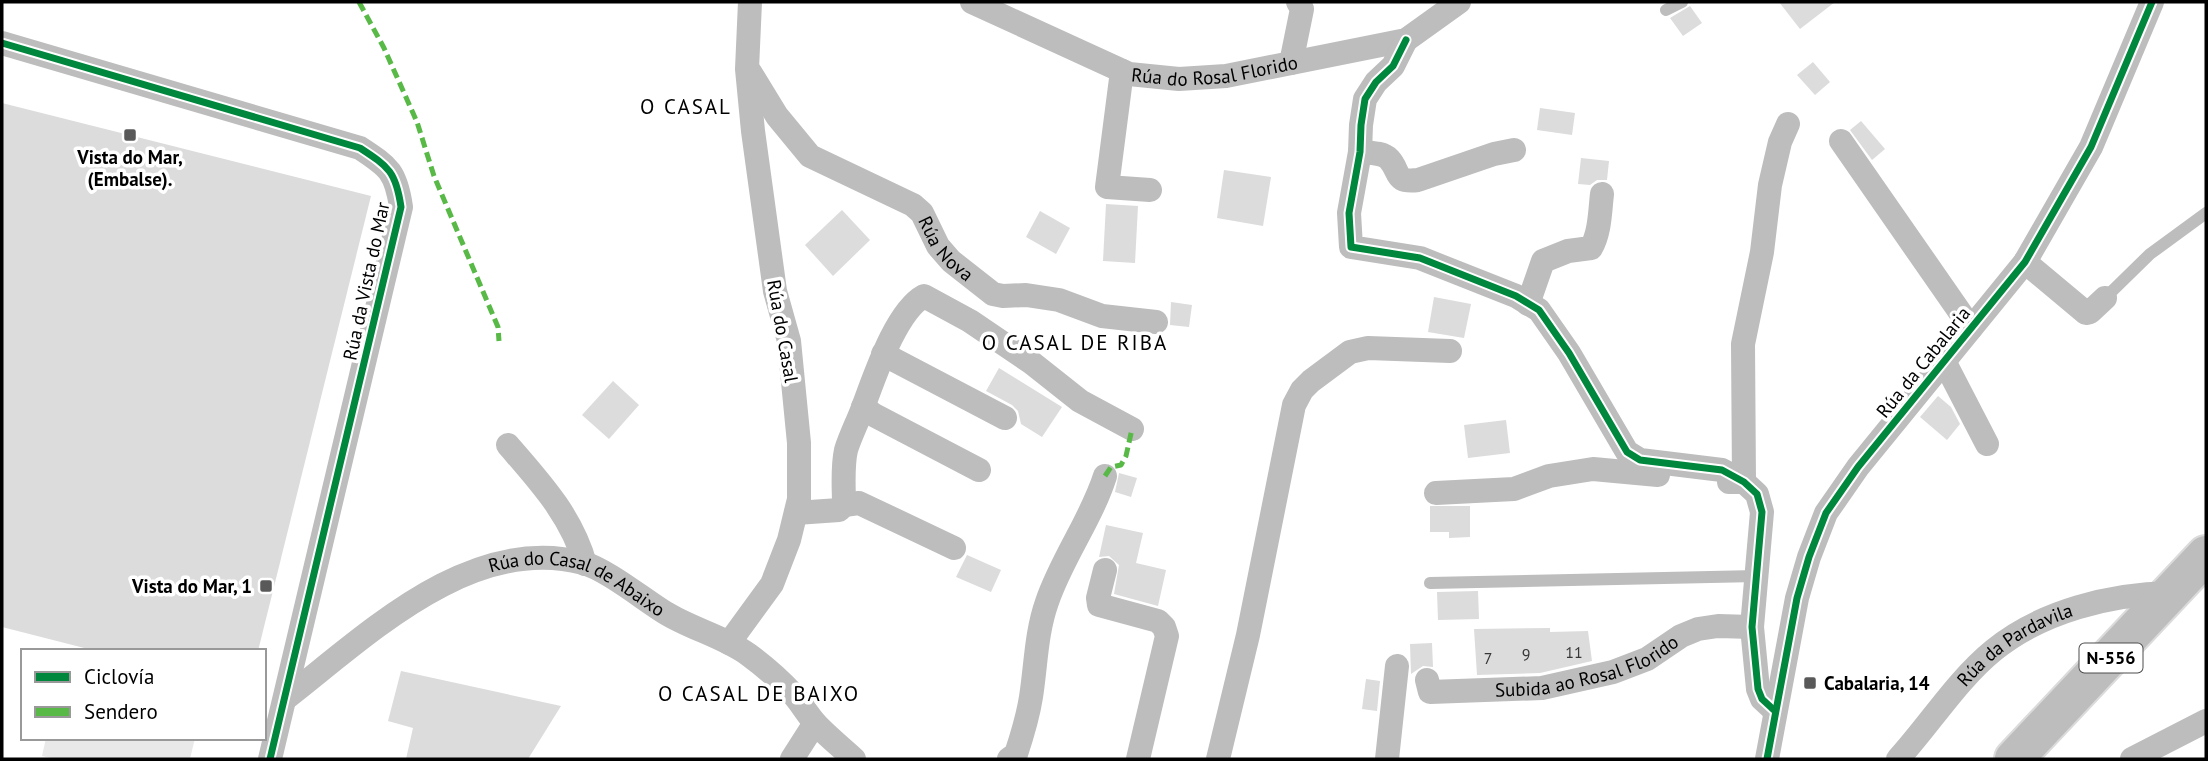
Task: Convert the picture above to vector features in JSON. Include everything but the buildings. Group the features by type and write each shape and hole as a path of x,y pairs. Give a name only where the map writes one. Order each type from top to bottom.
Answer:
{"main road":[{"name":"N-556","path":"2014,759 2195,570"}],"street":[{"name":"Rúa do Casal","path":"729,643 772,584 789,540 799,499 799,443 789,341 775,291 753,131 747,69 749,2"},
{"name":"Rúa do Rosal Florido","path":"972,2 1129,74 1179,79 1226,76 1406,40 1459,2"},
{"path":"1291,63 1302,9 1298,2"},
{"name":"Rúa da Cabalaria","path":"1767,759 1797,598 1809,556 1826,513 1858,467 2025,262 2091,147 2152,2"},
{"path":"1406,40 1393,66 1376,82 1364,99 1360,124 1360,152 1349,213 1351,247 1420,258 1516,296 1539,310 1557,335 1627,452 1640,460 1722,470 1744,482 1758,494 1762,512 1752,627 1758,689 1762,699 1775,711"},
{"name":"Rúa da Vista do Mar","path":"2,43 360,148 385,164 398,184 401,207 270,759"},
{"name":"Rúa Nova","path":"747,69 777,117 810,156 913,205 922,213 944,254 983,288 1003,296 1026,295 1059,300 1102,316 1156,322"},
{"path":"1122,71 1107,187 1150,190"},
{"path":"1744,482 1743,344 1762,252 1770,185 1780,142 1788,124"},
{"path":"1842,141 1971,328"},
{"path":"1360,152 1382,155 1389,159 1396,174 1408,181 1514,150"},
{"path":"1528,304 1543,261 1568,251 1591,248 1594,244 1600,220 1602,194"},
{"path":"2025,262 2087,313 2105,298"},
{"path":"844,505 843,474 846,450 883,354 916,300 924,296 970,321 1032,363 1080,401 1132,429"},
{"path":"1219,759 1248,635 1294,405 1302,390 1350,352 1368,348 1450,351"},
{"path":"883,354 1005,418"},
{"path":"1944,361 1987,444"},
{"path":"863,407 979,470"},
{"path":"508,445 567,519 579,542 585,564"},
{"path":"1436,493 1514,489 1549,476 1593,469 1744,482"},
{"path":"1009,759 1013,759 1016,754 1031,699 1034,660 1046,604 1059,569 1099,495 1105,476"},
{"path":"796,513 839,510 844,505 859,503 954,548"},
{"name":"Rúa do Casal de Abaixo","path":"286,698 412,602 461,575 494,564 525,559 559,559 585,564 679,622 729,643 749,655 793,694 815,723 854,759"},
{"path":"1105,570 1098,598 1099,605 1158,621 1167,636 1138,759"},
{"name":"Rúa da Pardavila","path":"1898,759 1956,689 1994,650 2027,629 2066,613 2140,593 2195,570"},
{"name":"Subida ao Rosal Florido","path":"1427,680 1430,692 1542,688 1624,668 1647,659 1681,636 1699,629 1718,626 1752,627"},
{"path":"1387,759 1397,666"},
{"path":"2132,759 2206,721"},
{"path":"792,759 815,723"}],"lane":[{"path":"1666,10 1682,2"},
{"path":"2105,298 2150,254 2206,214"},
{"path":"1430,583 1757,576"}],"shaded area":[{"path":"46,740 195,740 190,759 56,759 42,756"}],"marked path":[{"path":"359,2 384,48 417,122 434,176 498,327 499,341"},
{"path":"1105,476 1111,467 1121,465 1126,456 1132,429"}],"cycle path":[{"path":"1767,759 1797,598 1826,513 1858,467 2025,262 2091,147 2152,2"},
{"path":"1406,40 1393,66 1376,82 1365,99 1360,152 1349,213 1351,247 1420,258 1516,296 1539,310 1569,353 1627,452 1640,460 1722,470 1744,482 1757,494 1762,512 1752,627 1758,689 1762,699 1775,711"},
{"path":"2,43 360,148 390,172 397,186 401,207 270,759"}],"place":[{"name":"Vista do Mar, (Embalse).","path":"130,135"},
{"name":"Vista do Mar, 1","path":"266,586"},
{"name":"Cabalaria, 14","path":"1810,683"}],"district":[{"name":"O CASAL","path":"686,107"},
{"name":"O CASAL DE RIBA","path":"1075,343"},
{"name":"O CASAL DE BAIXO","path":"759,694"}]}
